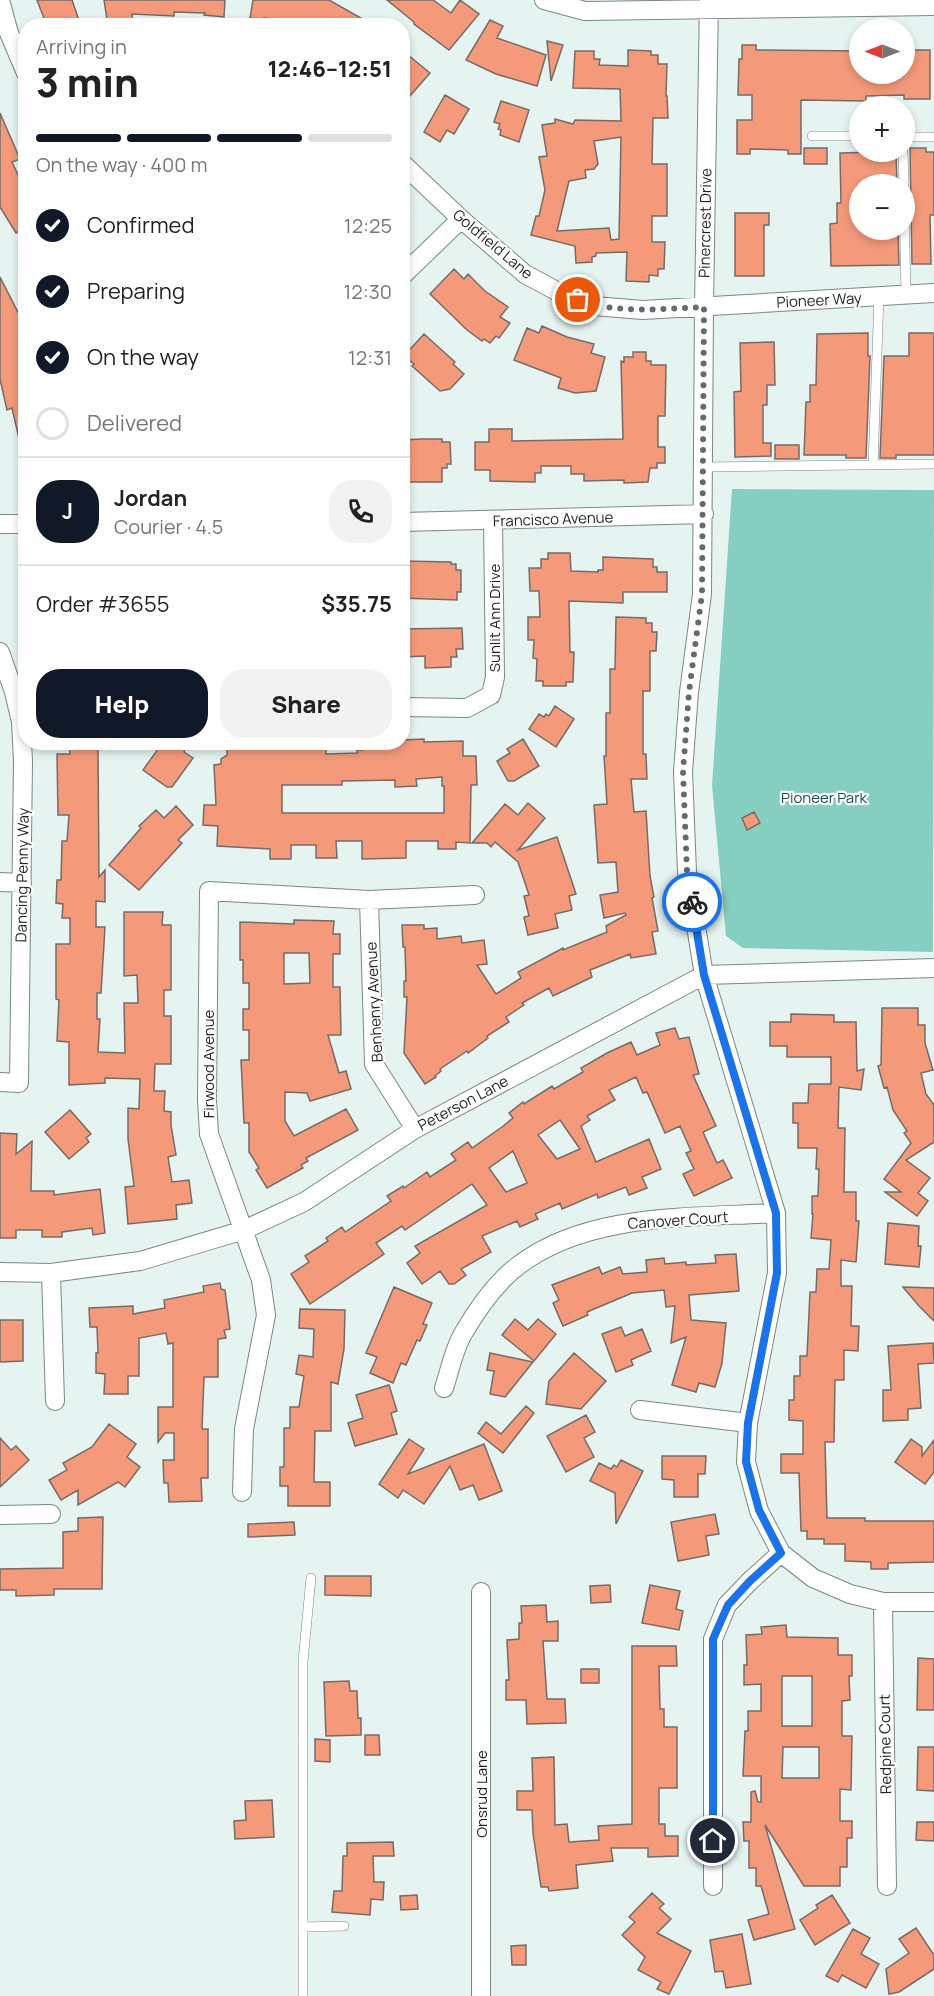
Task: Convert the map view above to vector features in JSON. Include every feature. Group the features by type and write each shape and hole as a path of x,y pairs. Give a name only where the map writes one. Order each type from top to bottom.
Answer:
{"street":[{"path":"0,0 9,33 18,54"},
{"path":"544,0 585,11 709,5 896,3 934,6"},
{"name":"Pinercrest Drive","path":"709,5 702,594 689,692 683,772 687,872 704,975 776,1213 777,1273 748,1423 746,1462 759,1510 781,1553 813,1578 850,1594 883,1602 934,1602"},
{"name":"Goldfield Lane","path":"410,171 461,219 525,274 561,294 594,306 643,310 704,307"},
{"path":"410,268 461,219"},
{"name":"Pioneer Way","path":"704,307 934,293"},
{"name":"Francisco Avenue","path":"410,522 704,514"},
{"name":"Sunlit Ann Drive","path":"410,708 467,708 491,695 495,677 493,521"},
{"path":"0,524 18,524"},
{"name":"Dancing Penny Way","path":"0,652 5,679 18,714"},
{"name":"Dancing Penny Way","path":"0,1082 19,1083 22,750"},
{"path":"0,882 22,883"},
{"name":"Firwood Avenue","path":"242,1492 244,1429 266,1315 261,1280 209,1134 207,1089 209,891 369,900 475,895"},
{"name":"Benhenry Avenue","path":"369,900 374,1064 415,1129"},
{"name":"Peterson Lane","path":"0,1272 51,1273 140,1261 244,1230 304,1202 415,1129 704,975 934,968"},
{"name":"Canover Court","path":"444,1388 463,1334 487,1297 518,1265 559,1241 627,1222 776,1213"},
{"path":"51,1273 55,1401"},
{"path":"640,1410 748,1423"},
{"path":"0,1515 51,1514"},
{"path":"713,1886 713,1639 728,1605 781,1553"},
{"name":"Onsrud Lane","path":"481,1593 481,1996"},
{"name":"Redpine Court","path":"883,1602 887,1886"}],"lane":[{"path":"812,136 849,136"},
{"path":"915,137 934,137"},
{"path":"905,240 906,295"},
{"path":"873,465 879,296"},
{"path":"704,467 934,464"},
{"path":"303,1996 303,1661 311,1578"},
{"path":"303,1927 344,1926"}],"green space":[{"name":"Pioneer Park","path":"732,489 934,490 933,952 743,948 726,936 712,785"}],"building":[{"path":"37,0 72,0 78,18 44,18"},
{"path":"104,0 225,0 224,17 204,15 205,13 174,12 174,16 132,14 132,18 107,18"},
{"path":"253,0 329,0 361,18 264,18 250,18"},
{"path":"387,0 433,0 451,13 460,0 479,14 449,50"},
{"path":"490,20 503,26 497,38 546,55 537,86 496,74 466,60"},
{"path":"547,41 563,45 551,81"},
{"path":"742,45 756,45 756,50 849,51 849,84 915,84 915,50 930,50 930,99 915,99 915,96 904,95 849,96 849,101 801,100 801,154 788,154 788,150 750,149 750,154 737,154 737,120 752,120 752,95 738,95 739,59 742,59"},
{"path":"628,50 651,51 651,55 658,55 658,64 667,64 668,118 653,118 652,164 667,164 667,216 652,216 652,242 665,242 664,269 658,269 658,276 649,275 649,282 626,281 627,252 596,253 596,256 592,257 592,262 576,263 575,246 531,235 536,216 539,216 545,190 539,157 547,156 542,125 555,123 555,119 573,124 575,120 621,121 620,89 573,88 575,51 594,51 594,59 600,59 599,65 628,66","holes":["621,137 619,239 611,240 609,228 557,231 569,181 586,178 585,170 594,169 598,164 594,141"]},
{"path":"410,57 430,73 410,96"},
{"path":"445,95 469,109 454,134 447,130 440,142 424,132"},
{"path":"501,101 529,110 519,142 500,135 501,130 498,129 500,124 494,122"},
{"path":"0,113 18,154 18,160 12,162 18,175 18,232 16,233 0,207"},
{"path":"804,148 827,148 827,164 804,164"},
{"path":"915,148 926,148 926,152 934,152 934,215 930,215 931,264 912,264 912,240 915,240 915,174 910,174 910,162 915,162"},
{"path":"840,153 849,153 849,162 896,162 897,174 849,174 849,240 898,240 899,265 831,266 830,224 837,223 837,203 841,203"},
{"path":"735,213 769,213 769,225 764,225 764,276 735,276"},
{"path":"454,269 464,279 468,274 485,291 508,307 500,317 510,323 499,338 496,336 490,343 484,339 482,341 467,330 430,294"},
{"path":"0,277 18,312 18,434 12,408 7,410 0,379"},
{"path":"542,326 567,337 594,344 591,353 605,357 596,391 575,393 558,388 561,378 514,360 527,328 539,333"},
{"path":"868,333 868,356 870,356 866,458 846,458 846,455 804,455 806,402 810,402 810,385 816,385 817,334"},
{"path":"909,333 934,333 934,455 896,455 896,458 880,458 884,356 909,356"},
{"path":"424,334 455,362 453,364 464,374 450,389 440,391 412,366 414,364 410,361 410,349"},
{"path":"774,342 775,385 767,385 767,405 763,405 763,443 771,443 771,456 735,457 734,392 741,391 740,343"},
{"path":"633,352 646,352 646,361 651,361 651,365 666,365 665,416 658,416 658,447 665,447 665,463 657,463 657,468 650,468 648,482 584,481 584,474 571,474 571,466 541,466 541,473 535,473 535,482 490,481 490,470 475,470 475,442 489,442 489,429 512,429 512,441 623,439 621,361 624,362 624,357 633,357"},
{"path":"442,439 442,442 450,442 451,464 447,464 447,468 442,468 442,482 410,482 410,440"},
{"path":"775,445 799,445 799,459 775,459"},
{"path":"548,553 570,553 571,571 598,572 598,570 603,570 603,557 653,559 653,567 657,567 657,572 667,572 667,592 623,592 623,603 569,601 570,652 574,652 573,682 566,682 566,686 543,686 543,681 536,681 537,659 533,658 534,640 528,640 528,617 540,617 539,591 530,591 529,568 541,568 541,559 548,559"},
{"path":"410,561 456,564 456,570 461,570 461,592 457,592 457,600 410,598"},
{"path":"616,617 646,618 646,623 652,623 652,632 657,632 656,651 650,651 650,691 643,691 643,754 646,754 647,779 631,779 634,812 646,811 650,876 654,897 652,898 658,931 652,932 656,954 631,958 630,954 590,970 592,977 553,996 549,988 522,1003 524,1005 506,1017 509,1022 487,1036 488,1038 468,1053 467,1051 440,1069 436,1077 425,1084 404,1053 407,997 404,997 404,981 406,981 402,925 424,925 424,929 437,928 437,939 461,936 462,943 484,940 487,964 477,965 496,994 521,978 518,972 563,948 563,950 607,932 606,926 626,915 625,913 604,918 600,895 618,892 616,862 598,863 594,805 607,804 604,756 606,756 606,713 610,713 610,669 615,669"},
{"path":"462,628 463,649 456,649 457,657 451,657 451,667 425,668 425,656 410,657 410,629"},
{"path":"555,706 574,719 556,747 529,729 539,714 544,717 546,714 549,716"},
{"path":"424,739 424,742 463,741 463,756 476,756 477,785 471,785 470,843 456,842 456,849 438,849 438,841 406,841 406,858 362,859 362,841 336,841 337,858 316,858 316,845 291,845 291,859 270,859 270,849 217,846 218,826 203,825 204,805 216,805 214,765 221,764 221,759 227,755 227,750 326,750 326,754 357,753 357,750 410,750 410,740","holes":["442,777 442,786 444,786 444,813 282,813 282,785 342,785 342,781 395,780 395,787 417,786 416,779"]},
{"path":"523,739 539,766 514,781 508,781 497,761 510,753 507,749"},
{"path":"69,750 98,750 99,877 105,870 105,902 96,901 96,927 105,927 101,993 97,993 97,1019 100,1019 98,1052 125,1053 124,1003 138,1003 137,975 124,976 124,912 163,912 162,925 171,925 171,990 164,990 164,1016 171,1016 171,1064 155,1064 154,1091 165,1091 164,1111 171,1112 176,1155 168,1157 172,1182 189,1180 192,1203 176,1205 177,1219 128,1224 125,1187 134,1186 128,1139 128,1108 139,1109 140,1079 105,1078 105,1083 69,1085 69,1042 57,1041 59,1000 56,999 56,944 70,944 70,918 62,918 63,904 56,903 57,880 61,880 62,841 67,841 69,815 58,815 57,754 70,754"},
{"path":"157,750 185,750 184,752 193,758 172,787 167,787 143,770"},
{"path":"528,803 545,818 518,850 557,837 576,894 569,896 572,910 555,914 558,928 528,935 524,917 529,916 524,896 529,895 518,862 495,842 491,847 487,843 472,843 505,804 518,815"},
{"path":"176,806 193,825 178,840 182,843 139,890 109,865 141,828 139,826 156,810 164,818"},
{"path":"754,812 760,823 747,830 742,818"},
{"path":"294,920 334,921 333,934 340,934 340,954 333,954 333,987 340,987 341,1035 328,1035 339,1073 346,1071 351,1089 310,1101 307,1093 285,1092 285,1121 294,1136 346,1109 358,1130 306,1158 308,1161 301,1165 303,1168 267,1188 249,1152 249,1123 244,1123 241,1060 249,1060 249,1030 243,1030 243,1009 249,1009 249,983 243,983 243,960 240,960 240,922 294,924","holes":["284,953 309,953 310,983 284,984"]},
{"path":"882,1008 918,1008 918,1025 925,1025 925,1043 933,1070 921,1073 926,1094 934,1105 934,1142 906,1160 930,1178 918,1193 928,1201 917,1216 885,1192 901,1192 884,1179 911,1143 904,1133 907,1131 893,1110 878,1066 881,1065"},
{"path":"791,1014 834,1015 834,1022 856,1022 857,1071 864,1069 861,1090 839,1087 838,1128 845,1128 844,1192 856,1192 856,1221 859,1221 856,1262 841,1260 841,1286 852,1286 851,1326 859,1326 858,1351 844,1350 844,1380 835,1380 834,1442 825,1442 827,1518 865,1518 865,1521 934,1521 934,1562 888,1563 888,1569 871,1569 871,1562 845,1561 845,1544 824,1544 824,1539 807,1539 807,1531 801,1531 799,1473 781,1473 781,1454 803,1454 803,1421 789,1420 789,1400 794,1400 794,1376 800,1376 800,1356 807,1356 810,1292 816,1292 817,1269 829,1269 831,1240 811,1238 812,1196 818,1196 817,1148 798,1148 798,1123 793,1123 793,1103 808,1103 809,1084 831,1084 831,1057 787,1057 787,1046 770,1046 770,1022 791,1022"},
{"path":"675,1028 679,1039 689,1037 699,1074 693,1075 716,1126 703,1132 717,1163 723,1160 732,1178 694,1196 683,1174 694,1169 686,1153 691,1151 680,1126 665,1133 647,1092 643,1093 636,1077 609,1090 615,1100 587,1116 590,1120 581,1126 596,1162 649,1139 661,1169 642,1177 647,1188 629,1195 626,1187 598,1198 597,1194 562,1209 560,1203 535,1214 538,1219 520,1227 517,1221 482,1236 491,1252 461,1269 466,1275 454,1284 449,1284 440,1271 422,1284 407,1263 420,1253 415,1246 487,1205 472,1184 405,1230 402,1226 376,1243 384,1254 310,1304 291,1274 309,1262 305,1256 328,1241 326,1238 342,1227 345,1232 391,1201 387,1196 403,1186 404,1188 427,1172 430,1177 456,1160 451,1154 468,1142 472,1148 513,1118 509,1113 523,1102 524,1104 552,1086 554,1089 583,1072 581,1068 631,1042 637,1055 660,1045 656,1033","holes":["560,1120 580,1149 557,1159 538,1135","513,1151 527,1183 506,1192 489,1168"]},
{"path":"70,1110 91,1134 86,1138 89,1142 69,1159 45,1132"},
{"path":"0,1133 17,1134 16,1154 32,1141 31,1191 54,1191 54,1195 100,1189 105,1233 93,1235 92,1228 62,1232 62,1237 42,1237 42,1230 16,1230 16,1238 0,1238"},
{"path":"888,1223 919,1226 918,1246 921,1246 919,1267 885,1264"},
{"path":"736,1254 739,1291 689,1295 691,1320 726,1323 722,1363 715,1387 699,1383 696,1392 672,1385 686,1337 671,1343 675,1306 666,1307 664,1290 632,1293 587,1312 588,1315 563,1326 553,1303 559,1300 552,1285 599,1267 602,1274 620,1267 623,1274 647,1272 646,1260 664,1258 665,1264 686,1262 686,1265 716,1263 715,1255"},
{"path":"220,1283 221,1289 225,1290 230,1329 224,1330 226,1338 218,1339 218,1377 204,1377 202,1429 208,1429 208,1478 201,1478 202,1501 169,1502 168,1483 164,1483 163,1460 174,1460 174,1433 165,1433 158,1442 158,1407 173,1407 173,1343 168,1344 166,1333 139,1338 139,1376 128,1376 128,1394 104,1394 105,1374 96,1373 97,1327 90,1327 89,1308 133,1306 133,1314 165,1308 164,1300 204,1292 203,1286"},
{"path":"394,1287 432,1303 423,1324 427,1325 420,1341 417,1340 406,1365 401,1363 393,1383 370,1373 377,1357 366,1353"},
{"path":"903,1287 934,1288 934,1321 919,1306"},
{"path":"300,1309 345,1310 344,1349 338,1384 331,1382 331,1431 315,1431 314,1482 330,1482 330,1506 288,1506 288,1486 280,1486 280,1467 284,1467 284,1428 290,1428 290,1407 299,1407 304,1376 296,1374 299,1355 313,1357 314,1329 299,1328"},
{"path":"515,1319 528,1330 538,1319 556,1334 534,1361 502,1335"},
{"path":"0,1320 23,1320 23,1361 0,1362"},
{"path":"621,1327 625,1336 642,1329 651,1351 631,1360 633,1365 616,1372 602,1334"},
{"path":"933,1343 934,1363 918,1364 921,1408 908,1409 908,1420 883,1421 883,1390 891,1390 888,1346"},
{"path":"490,1353 533,1362 505,1397 490,1394 494,1371 487,1370"},
{"path":"574,1353 606,1381 581,1409 546,1404 549,1381"},
{"path":"389,1385 397,1411 391,1413 397,1434 355,1446 348,1423 363,1418 356,1395"},
{"path":"526,1406 534,1413 503,1453 478,1433 486,1422 501,1434"},
{"path":"586,1415 595,1432 584,1438 594,1457 566,1472 547,1436"},
{"path":"109,1424 136,1444 127,1457 140,1467 125,1487 118,1482 78,1505 78,1490 61,1500 49,1480 67,1470 63,1463 92,1447"},
{"path":"0,1438 11,1450 16,1446 29,1460 0,1487"},
{"path":"409,1439 424,1449 408,1474 484,1444 502,1491 479,1500 473,1485 460,1490 450,1466 424,1504 403,1490 398,1498 379,1484"},
{"path":"911,1439 922,1447 922,1456 934,1440 934,1472 925,1484 895,1462"},
{"path":"662,1456 706,1456 705,1474 698,1474 698,1497 674,1497 674,1480 662,1479"},
{"path":"621,1460 643,1471 616,1524 615,1493 590,1481 599,1463 611,1469 614,1465 617,1467"},
{"path":"715,1514 719,1534 706,1536 709,1555 678,1561 671,1522"},
{"path":"103,1517 102,1589 54,1589 54,1595 16,1596 16,1590 0,1590 0,1569 63,1568 63,1532 78,1531 78,1518"},
{"path":"294,1522 295,1535 248,1537 248,1524"},
{"path":"325,1576 371,1576 371,1596 325,1595"},
{"path":"610,1585 611,1602 591,1603 590,1586"},
{"path":"650,1585 680,1591 676,1609 683,1611 679,1630 642,1623"},
{"path":"546,1605 547,1622 558,1621 558,1641 543,1641 547,1699 565,1699 566,1723 527,1724 526,1700 506,1700 506,1680 509,1680 507,1640 519,1639 519,1623 522,1623 521,1606"},
{"path":"786,1625 787,1637 838,1638 838,1655 852,1655 852,1676 849,1676 850,1700 842,1701 842,1736 852,1736 851,1790 840,1789 840,1821 852,1821 852,1838 847,1838 847,1867 840,1867 840,1886 804,1886 765,1825 795,1929 754,1940 748,1920 769,1914 761,1886 756,1886 756,1868 749,1868 749,1841 744,1841 743,1822 751,1822 751,1792 755,1791 758,1802 761,1802 761,1776 743,1776 748,1711 761,1711 761,1684 744,1685 744,1665 747,1665 746,1635 762,1634 761,1627","holes":["782,1676 812,1676 812,1726 782,1726","783,1747 819,1747 819,1778 782,1778"]},
{"path":"632,1646 676,1646 677,1666 659,1666 660,1709 664,1709 664,1727 677,1727 677,1788 659,1788 659,1824 665,1824 665,1836 678,1836 678,1856 648,1857 648,1848 611,1848 613,1861 576,1865 578,1888 549,1891 548,1887 541,1887 532,1810 517,1810 517,1791 533,1791 532,1758 554,1757 555,1825 567,1824 569,1842 599,1840 598,1826 632,1824"},
{"path":"918,1658 934,1659 934,1710 917,1710"},
{"path":"581,1669 599,1669 599,1683 581,1683"},
{"path":"349,1681 350,1691 357,1691 361,1735 326,1736 324,1682"},
{"path":"365,1735 379,1735 380,1755 365,1755"},
{"path":"315,1739 330,1740 330,1762 315,1761"},
{"path":"918,1747 934,1747 934,1791 917,1790"},
{"path":"272,1800 274,1837 235,1839 234,1821 246,1820 245,1801"},
{"path":"917,1822 934,1822 934,1841 916,1840"},
{"path":"393,1842 394,1856 373,1856 374,1882 384,1882 383,1900 371,1899 370,1915 332,1912 334,1891 342,1891 343,1856 347,1856 347,1843"},
{"path":"652,1893 664,1904 659,1908 671,1919 657,1933 691,1951 669,1994 657,1989 661,1982 638,1970 645,1957 622,1935 635,1922 629,1917"},
{"path":"417,1895 418,1909 401,1910 400,1896"},
{"path":"832,1895 850,1923 815,1945 800,1920 818,1908 816,1905"},
{"path":"916,1928 934,1955 934,1969 899,1992 889,1994 886,1969 909,1953 899,1939"},
{"path":"853,1929 870,1938 861,1954 879,1964 866,1988 842,1975 838,1982 826,1976"},
{"path":"742,1934 751,1984 726,1988 723,1971 715,1972 710,1940"},
{"path":"526,1945 526,1965 512,1965 511,1946"}],"way so far":[{"path":"578,300 594,306 643,310 704,307 702,594 689,692 683,772 687,872 692,902"}],"route":[{"path":"692,902 704,975 776,1213 777,1273 748,1423 746,1462 759,1510 781,1553 728,1605 713,1639 713,1841"}]}
